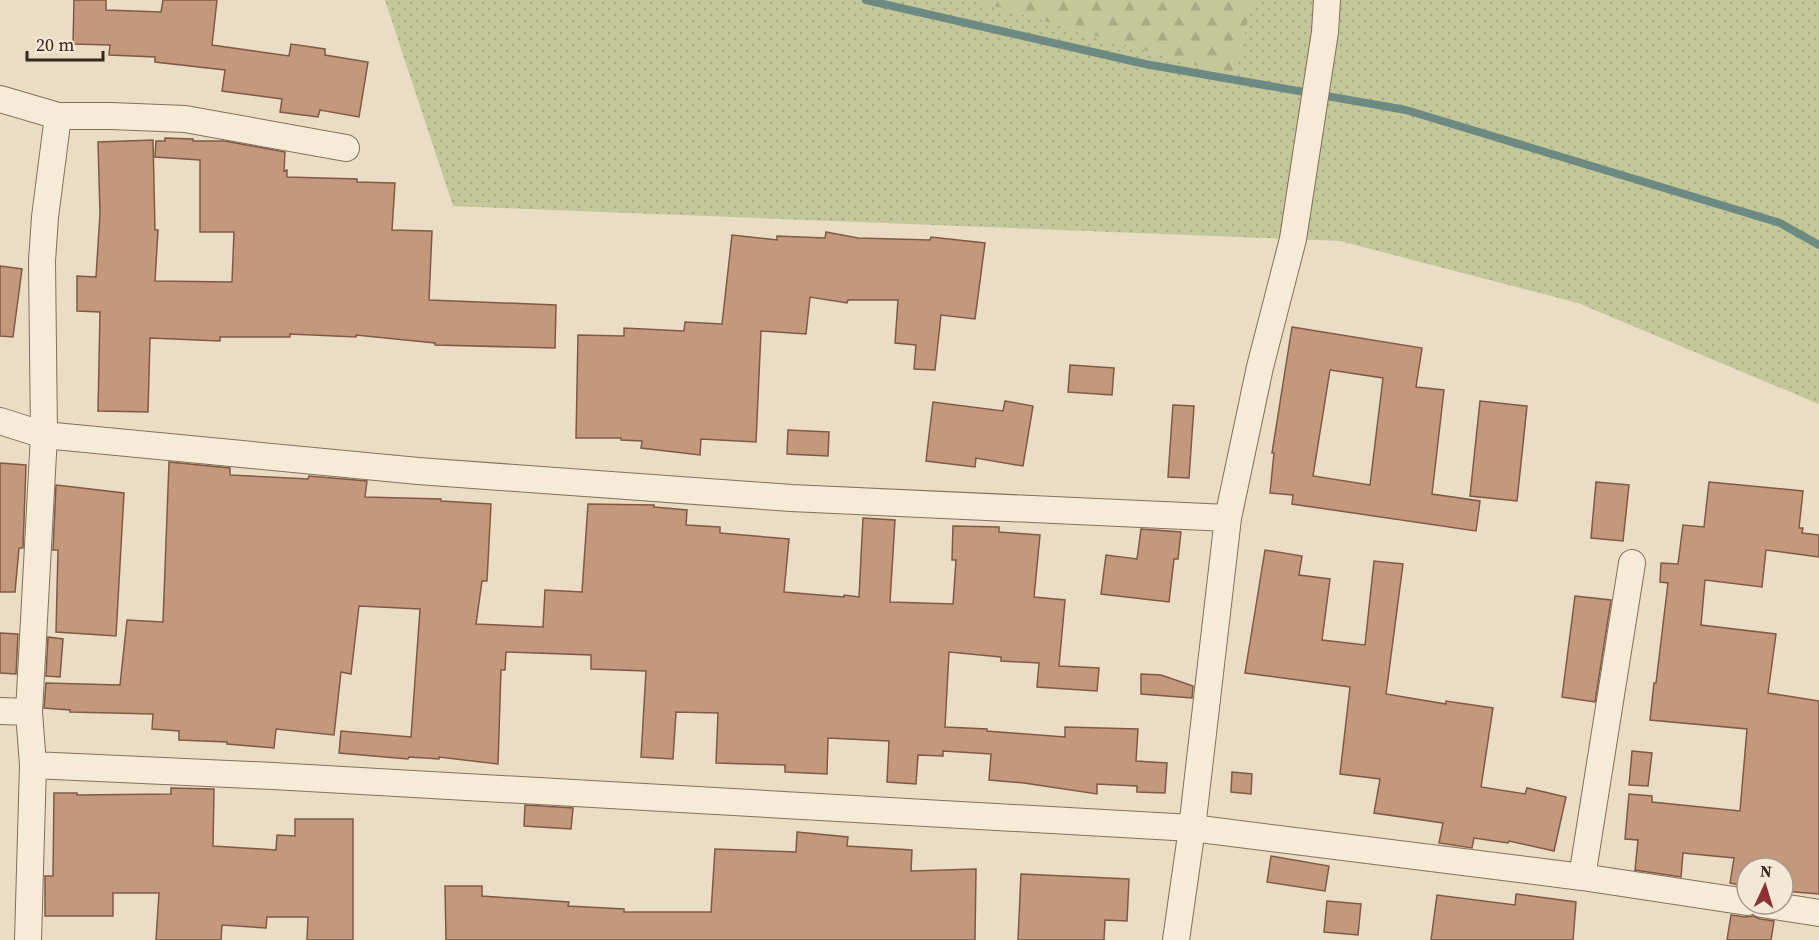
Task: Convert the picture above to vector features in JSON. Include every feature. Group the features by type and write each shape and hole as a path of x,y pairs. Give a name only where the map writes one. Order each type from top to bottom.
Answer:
{"street":[{"path":"1176,940 1192,828 1228,518 1260,367 1293,239 1325,32 1327,0"},
{"path":"0,99 58,116 185,118 346,148"},
{"path":"28,940 33,765 29,712 44,435 42,261 45,217 58,116"},
{"path":"0,421 44,435 418,471 791,498 1228,518"},
{"path":"1582,877 1632,562"},
{"path":"0,711 29,712"},
{"path":"33,765 273,776 1192,828 1582,877 1735,900"},
{"path":"1795,909 1819,912"}],"green space":[{"path":"385,0 973,0 1234,77 1253,0 1819,0 1819,404 1578,303 1340,241 453,206"},
{"path":"973,0 1253,0 1234,77"}],"building":[{"path":"74,0 106,0 106,10 161,12 163,0 217,0 212,45 289,56 291,44 325,49 325,55 368,62 359,117 320,110 318,117 280,112 282,99 222,91 225,70 155,62 155,57 109,55 110,45 73,44"},
{"path":"165,138 225,141 285,152 284,171 287,170 287,177 357,179 357,182 395,183 392,230 432,231 429,300 556,305 555,348 435,345 435,343 356,335 356,337 290,334 290,337 220,337 220,341 150,338 148,412 98,411 100,312 77,311 77,276 96,277 100,214 98,142 153,140 155,230 158,230 155,281 232,282 234,232 200,232 200,160 155,157 156,141 165,141"},
{"path":"826,232 858,238 930,240 931,237 985,243 975,319 941,315 935,370 914,369 916,345 895,343 898,300 848,300 847,303 810,297 806,334 761,331 756,442 701,439 700,455 641,448 642,441 621,440 621,438 576,438 578,335 624,336 624,328 684,331 685,322 722,324 732,235 777,240 777,236 825,238"},
{"path":"0,266 22,269 13,337 0,336"},
{"path":"1292,327 1422,348 1416,387 1444,390 1432,494 1480,501 1476,531 1292,504 1293,495 1270,493 1274,453 1272,453","holes":["1330,370 1383,378 1370,485 1313,476"]},
{"path":"1070,365 1114,368 1112,395 1068,392"},
{"path":"1005,401 1033,406 1023,466 976,458 975,467 926,461 933,402 1003,411"},
{"path":"1480,401 1527,406 1517,501 1470,496"},
{"path":"1173,405 1194,406 1189,478 1168,477"},
{"path":"788,430 829,432 828,456 787,454"},
{"path":"169,462 230,468 230,475 308,479 309,476 367,481 365,497 441,499 441,501 491,504 487,581 482,581 476,624 543,627 545,590 582,592 588,504 654,505 654,507 687,510 686,525 720,527 720,533 789,539 784,592 844,597 844,595 859,597 863,518 895,520 890,602 953,604 956,560 952,560 953,526 999,527 999,532 1040,535 1034,597 1065,600 1059,666 1099,668 1097,691 1037,687 1039,663 1001,661 1001,657 949,652 945,727 1065,737 1065,727 1138,729 1136,761 1167,763 1165,793 1137,792 1137,786 1097,784 1097,794 989,780 991,754 943,751 943,756 918,755 916,784 887,782 889,741 828,738 827,774 785,772 785,765 716,763 718,713 676,712 673,759 641,757 646,671 591,669 591,655 506,652 505,670 501,670 498,764 439,757 439,759 409,757 408,759 339,753 341,731 411,737 420,609 359,606 351,674 341,672 334,735 276,729 274,748 227,744 227,742 179,740 179,731 152,729 153,714 70,712 70,710 44,708 46,683 120,685 127,620 163,622"},
{"path":"0,463 26,465 23,548 19,548 15,592 0,592"},
{"path":"1596,482 1629,485 1623,541 1591,538"},
{"path":"1709,482 1803,491 1799,528 1803,528 1802,533 1819,535 1819,557 1766,550 1762,587 1705,580 1701,625 1776,634 1768,693 1819,701 1819,894 1795,892 1795,856 1735,856 1735,884 1730,883 1734,858 1683,853 1681,877 1635,870 1638,840 1625,839 1629,794 1652,796 1652,802 1740,811 1747,729 1650,720 1668,583 1660,582 1661,563 1678,564 1683,525 1704,527"},
{"path":"56,485 124,493 116,636 56,632 58,550 53,550"},
{"path":"1141,529 1181,532 1178,559 1174,559 1169,602 1101,594 1106,555 1137,559"},
{"path":"1265,550 1302,556 1299,575 1330,579 1322,640 1365,645 1374,561 1403,564 1386,694 1446,704 1446,701 1493,708 1481,787 1525,794 1527,788 1566,797 1554,851 1509,841 1508,843 1474,838 1472,848 1439,843 1443,823 1374,813 1380,779 1340,774 1350,687 1245,673"},
{"path":"1575,596 1611,600 1595,702 1562,697"},
{"path":"0,633 18,634 16,674 0,673"},
{"path":"48,637 63,639 60,677 46,676"},
{"path":"1141,674 1161,675 1193,686 1192,698 1141,694"},
{"path":"1632,751 1652,753 1648,786 1629,785"},
{"path":"1232,772 1252,774 1251,794 1231,792"},
{"path":"171,788 214,789 213,846 276,850 277,835 295,836 295,819 353,819 353,940 307,940 308,917 267,917 266,928 222,925 221,940 156,940 159,893 113,893 113,916 45,916 45,876 53,876 54,793 77,793 77,795 171,794"},
{"path":"525,805 573,808 571,829 524,826"},
{"path":"797,832 848,837 847,846 912,850 911,871 976,869 975,940 446,940 445,886 482,886 482,896 569,902 568,906 624,909 624,912 711,912 715,849 796,852"},
{"path":"1271,856 1329,866 1325,891 1267,882"},
{"path":"1021,874 1129,879 1127,921 1105,920 1104,940 1018,940"},
{"path":"1516,894 1576,902 1573,940 1431,940 1437,895 1515,905"},
{"path":"1327,901 1361,904 1358,935 1324,932"},
{"path":"1731,915 1753,916 1774,921 1771,940 1727,940"}],"waterway":[{"path":"866,0 1145,64 1406,110 1780,223 1819,245"}]}
